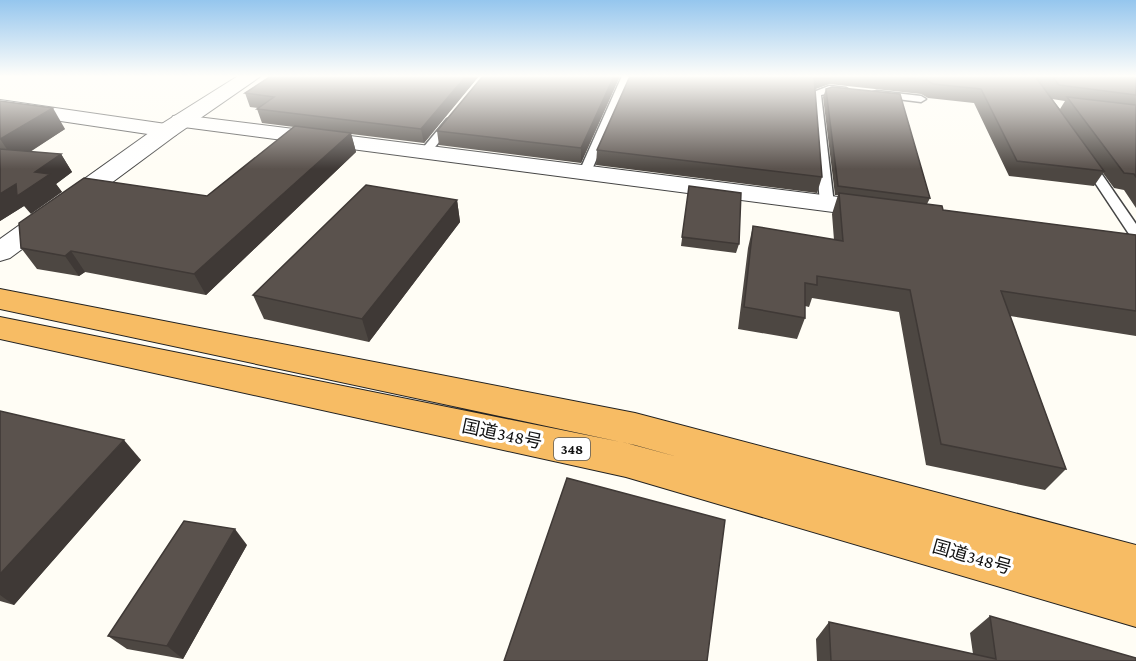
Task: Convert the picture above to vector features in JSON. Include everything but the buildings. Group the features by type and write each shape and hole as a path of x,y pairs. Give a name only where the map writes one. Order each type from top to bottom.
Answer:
{"highway":[{"name":"国道348号","path":"0,299 635,429 1136,567"},
{"name":"国道348号","path":"0,328 626,460 1136,603"}],"street":[{"path":"8,107 426,151 899,213"},
{"path":"0,252 203,107"}],"lane":[{"path":"585,172 614,107"},
{"path":"817,107 828,204"},
{"path":"426,151 460,109"},
{"path":"1079,150 1128,239"}]}
